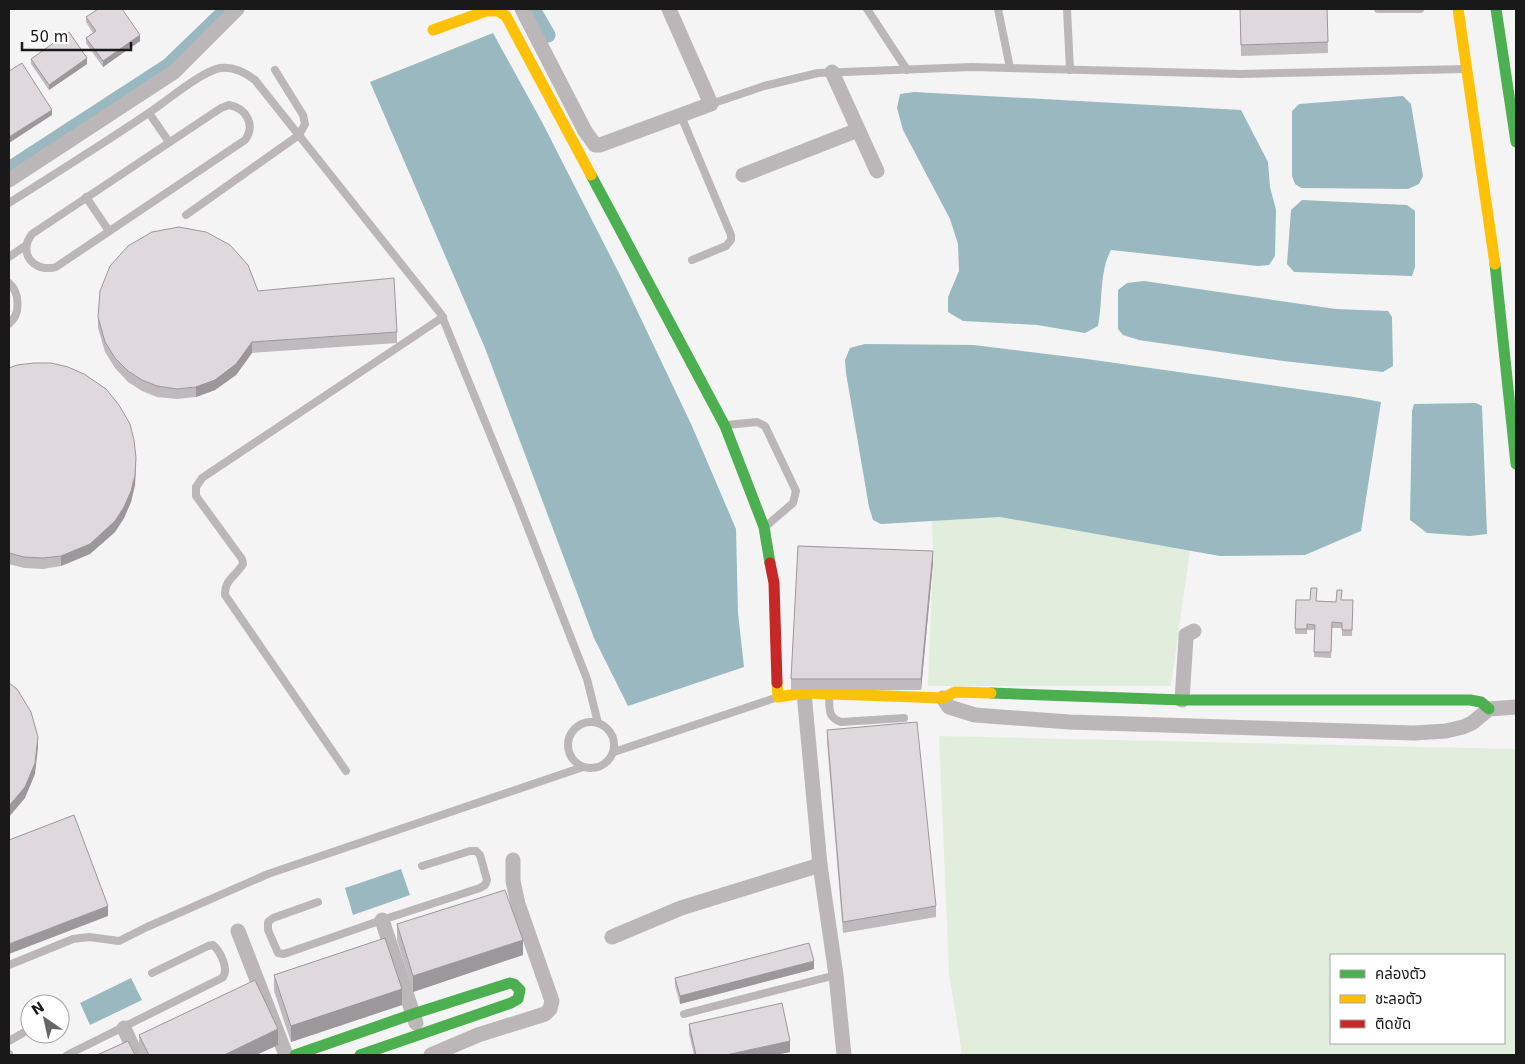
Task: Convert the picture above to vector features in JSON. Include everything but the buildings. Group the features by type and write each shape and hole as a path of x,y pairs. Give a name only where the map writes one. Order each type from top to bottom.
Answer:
{"street":[{"path":"9,180 174,72 237,9"},
{"path":"522,9 585,131 595,145 600,145 711,104 669,9"},
{"path":"1458,9 1499,290 1516,464"},
{"path":"1496,9 1516,142"},
{"path":"433,30 486,11 498,11 506,16 725,426 764,527 774,583 778,697 804,693 828,693 943,698 955,692 1182,700 1470,700 1481,702 1489,709"},
{"path":"832,72 877,171"},
{"path":"743,175 858,130"},
{"path":"1182,700 1186,635 1194,631"},
{"path":"804,693 820,865 836,975 844,1055"},
{"path":"943,698 949,707 975,715 996,718 1414,733 1446,731 1463,727 1472,723 1489,709 1516,707"},
{"path":"431,1055 478,1036 545,1014 550,1009 552,1001 518,904 513,881 513,860"},
{"path":"612,937 681,908 820,865"},
{"path":"382,920 420,1035"},
{"path":"238,931 286,1055"},
{"path":"295,1055 412,1014 510,983 520,990 518,999 511,1003 360,1055"},
{"path":"124,1028 136,1055"}],"lane":[{"path":"867,9 907,70"},
{"path":"998,9 1010,68"},
{"path":"1067,9 1070,70"},
{"path":"1378,9 1420,9"},
{"path":"711,104 764,86 818,73 832,72 972,67 1240,74 1468,69"},
{"path":"9,203 149,113 207,73 230,68 244,73 255,80 443,318 587,679 598,723"},
{"path":"186,215 300,136 304,124 303,115 275,70"},
{"path":"9,257 25,246 32,234 221,108 229,105 235,106 241,110 249,121 249,135 245,140 56,267 42,268 30,260 25,246"},
{"path":"149,113 169,142"},
{"path":"681,116 731,235 731,240 726,246 692,260"},
{"path":"86,198 109,231"},
{"path":"9,283 16,294 18,305 15,316 9,324"},
{"path":"346,771 225,595 224,589 228,581 243,564 242,559 196,496 196,487 202,478 443,318"},
{"path":"725,426 757,422 765,426 796,491 794,503 764,527"},
{"path":"828,693 830,715 833,719 841,722 904,718"},
{"path":"614,752 778,697"},
{"path":"9,965 74,939 89,937 119,941 268,874 583,767 598,767 610,759 615,745 610,731 598,723 584,724 577,728 569,741 571,756 583,767"},
{"path":"318,902 273,918 268,922 268,930 278,953 284,954 480,888 488,880 480,855 476,851 470,851 422,866"},
{"path":"68,1055 222,978 226,971 218,949 213,945 152,973"},
{"path":"684,1014 836,975"},
{"path":"9,1041 20,1035"}],"green space":[{"path":"1000,517 1190,550 1171,686 928,686 933,562 932,521"},
{"path":"939,736 1516,749 1516,1055 962,1055 949,973"}],"water":[{"path":"493,33 542,122 623,281 692,426 736,529 738,613 744,667 628,706 594,638 485,348 370,82"},
{"path":"914,92 1241,110 1268,162 1270,187 1276,210 1275,256 1269,265 1258,266 1111,250 1103,277 1098,326 1085,333 1037,325 963,321 948,312 948,297 959,271 958,244 950,219 903,130 897,108 900,94"},
{"path":"1403,96 1411,104 1423,176 1419,184 1408,189 1301,188 1295,184 1292,176 1292,111 1299,104"},
{"path":"1302,200 1407,205 1415,211 1415,267 1412,276 1294,272 1287,264 1291,210"},
{"path":"1144,281 1336,309 1388,311 1392,317 1393,366 1383,372 1283,361 1139,340 1123,335 1118,329 1118,290 1127,283"},
{"path":"865,344 974,345 1087,359 1381,402 1361,531 1305,555 1220,556 1000,517 881,524 873,520 869,507 846,373 845,360 850,348"},
{"path":"1476,403 1482,406 1487,534 1470,536 1427,533 1410,520 1412,411 1414,404"},
{"path":"401,869 410,895 353,915 345,888"},
{"path":"131,978 142,1000 90,1025 80,1003"}],"waterway":[{"path":"9,169 169,65 227,9"},
{"path":"533,9 548,35"}],"traffic: fast":[{"path":"1496,9 1516,142"},
{"path":"591,175 725,426 764,527 770,563"},
{"path":"1495,264 1516,464"},
{"path":"991,693 1182,700 1470,700 1481,702 1489,709"},
{"path":"295,1055 510,983 520,990 518,999 511,1003 360,1055"}],"traffic: slow":[{"path":"1458,9 1495,264"},
{"path":"433,30 486,11 498,11 506,16 591,175"},
{"path":"777,683 778,697 804,693 943,698 955,692 991,693"}],"traffic: jam":[{"path":"770,563 774,583 777,683"}]}
